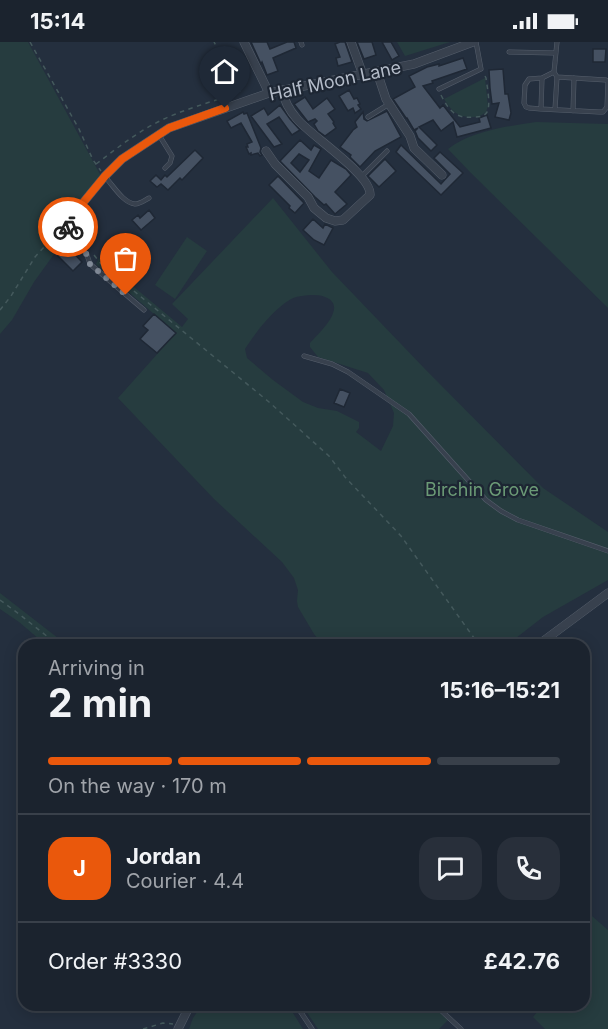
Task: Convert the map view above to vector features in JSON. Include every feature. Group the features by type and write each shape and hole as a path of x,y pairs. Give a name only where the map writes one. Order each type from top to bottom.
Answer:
{"street":[{"path":"244,42 269,93"},
{"path":"351,42 363,75"},
{"name":"Half Moon Lane","path":"68,221 122,159 169,128 269,93 414,64 475,42"},
{"path":"377,72 389,104 410,136 414,148 442,175"},
{"path":"266,151 275,164 308,197 314,208 335,222 348,217 370,195 370,188 361,177 296,119 282,90"},
{"path":"68,221 71,233"},
{"path":"546,639 608,593"},
{"path":"179,1026 187,1011"}],"lane":[{"path":"439,89 481,69 475,42"},
{"path":"555,110 557,77 554,72 557,42"},
{"path":"509,52 555,53"},
{"path":"554,72 542,78 529,80 525,85 524,103 526,107 603,112 607,107 608,82 605,79 557,77"},
{"path":"541,109 542,78"},
{"path":"573,111 574,78"},
{"path":"368,117 389,104"},
{"path":"159,134 172,156 165,168"},
{"path":"361,177 387,151"},
{"path":"105,176 127,201 139,204 149,198"},
{"path":"71,233 87,255 90,264 144,310"},
{"path":"304,356 332,364 348,372 410,414 486,500 501,511 518,520 608,551"},
{"path":"300,1011 312,1029"},
{"path":"442,1011 461,1029"}],"path":[{"path":"30,42 96,164 105,176"},
{"path":"96,164 154,124 240,91 214,42"},
{"path":"439,89 444,101 456,115 466,118 482,116 486,114 489,106 486,78 481,69"},
{"path":"0,310 34,257 68,221"},
{"path":"94,255 101,264 269,402 329,456 345,477 401,536 475,639"},
{"path":"0,600 50,639"},
{"path":"143,1029 163,1023 179,1026"}],"green space":[{"path":"0,42 28,42 101,176 58,227 67,236 34,282 12,320 0,334"},
{"path":"397,42 450,42 405,56"},
{"path":"485,78 488,106 486,112 481,115 467,117 459,114 452,110 444,99"},
{"path":"536,122 608,124 608,308 448,149 479,134"},
{"name":"Birchin Grove","path":"273,198 332,272 543,488 608,532 608,580 543,617 515,639 318,639 298,607 298,590 294,578 282,562 214,499 118,398 176,333 96,264 99,258 182,327 188,319 172,304","holes":["320,295 332,301 333,313 330,320 310,343 310,347 318,357 368,373 384,390 394,413 393,426 381,451 356,432 359,422 337,411 318,408 303,402 247,358 245,349 261,327 282,305 296,297"]},
{"path":"187,237 207,251 175,299 155,285"},
{"path":"0,593 59,639 39,639 0,609"},
{"path":"590,914 608,930 608,1029 545,1029 533,1017 538,1011 590,1011"},
{"path":"198,1011 292,1011 303,1029 189,1029"},
{"path":"306,1011 438,1011 448,1020 439,1029 318,1029"}],"building":[{"path":"251,42 267,42 270,49 287,42 294,42 296,48 273,58 278,71 267,75"},
{"path":"345,42 352,62 338,66 336,58 340,57 335,44"},
{"path":"357,42 372,42 376,55 364,59"},
{"path":"382,42 391,42 399,56 392,60"},
{"path":"593,49 606,49 605,62 593,62"},
{"path":"463,58 467,69 423,86 440,108 443,105 460,127 480,122 479,118 487,115 491,128 457,137 453,122 441,131 433,120 419,127 437,145 431,151 418,138 415,131 418,128 414,130 393,99 415,87 409,76 427,67 439,64 439,66"},
{"path":"503,69 505,94 508,94 511,113 509,120 495,117 499,103 492,104 490,88 489,70"},
{"path":"349,90 360,104 358,105 361,109 355,113 353,108 348,111 339,96"},
{"path":"305,97 313,109 327,98 335,109 328,114 336,128 325,136 318,131 314,124 317,121 315,119 308,122 294,104"},
{"path":"280,105 300,130 292,135 279,117 267,124 282,144 274,147 251,116 264,108 268,115"},
{"path":"387,111 401,137 375,151 360,167 350,157 351,155 340,147 357,127 355,122 363,112 364,119 367,121"},
{"path":"243,112 247,113 261,148 262,155 260,156 258,153 249,154 246,147 252,142 241,123 231,128 227,121"},
{"path":"300,140 311,150 314,145 321,149 309,171 319,178 331,160 346,169 351,175 335,192 347,204 335,214 280,161","holes":["299,154 309,160 300,172 291,163"]},
{"path":"401,145 441,184 450,174 434,158 440,152 463,173 441,195 396,152"},
{"path":"195,150 203,158 182,180 180,178 168,190 161,184 157,187 150,181 156,175 161,180 165,175 167,177"},
{"path":"385,159 396,171 379,187 368,176"},
{"path":"278,176 304,203 295,213 269,185"},
{"path":"149,210 155,218 141,230 132,220 138,215 140,218"},
{"path":"313,219 323,228 325,224 333,228 324,245 303,230"},
{"path":"68,247 82,262 73,271 58,256"},
{"path":"154,314 176,333 157,353 140,339 148,330 143,326"},
{"path":"340,389 350,393 344,407 334,403"}],"way so far":[{"path":"68,227 87,255 90,264 126,295"}],"route":[{"path":"68,227 68,221 122,159 169,128 225,108"}]}
